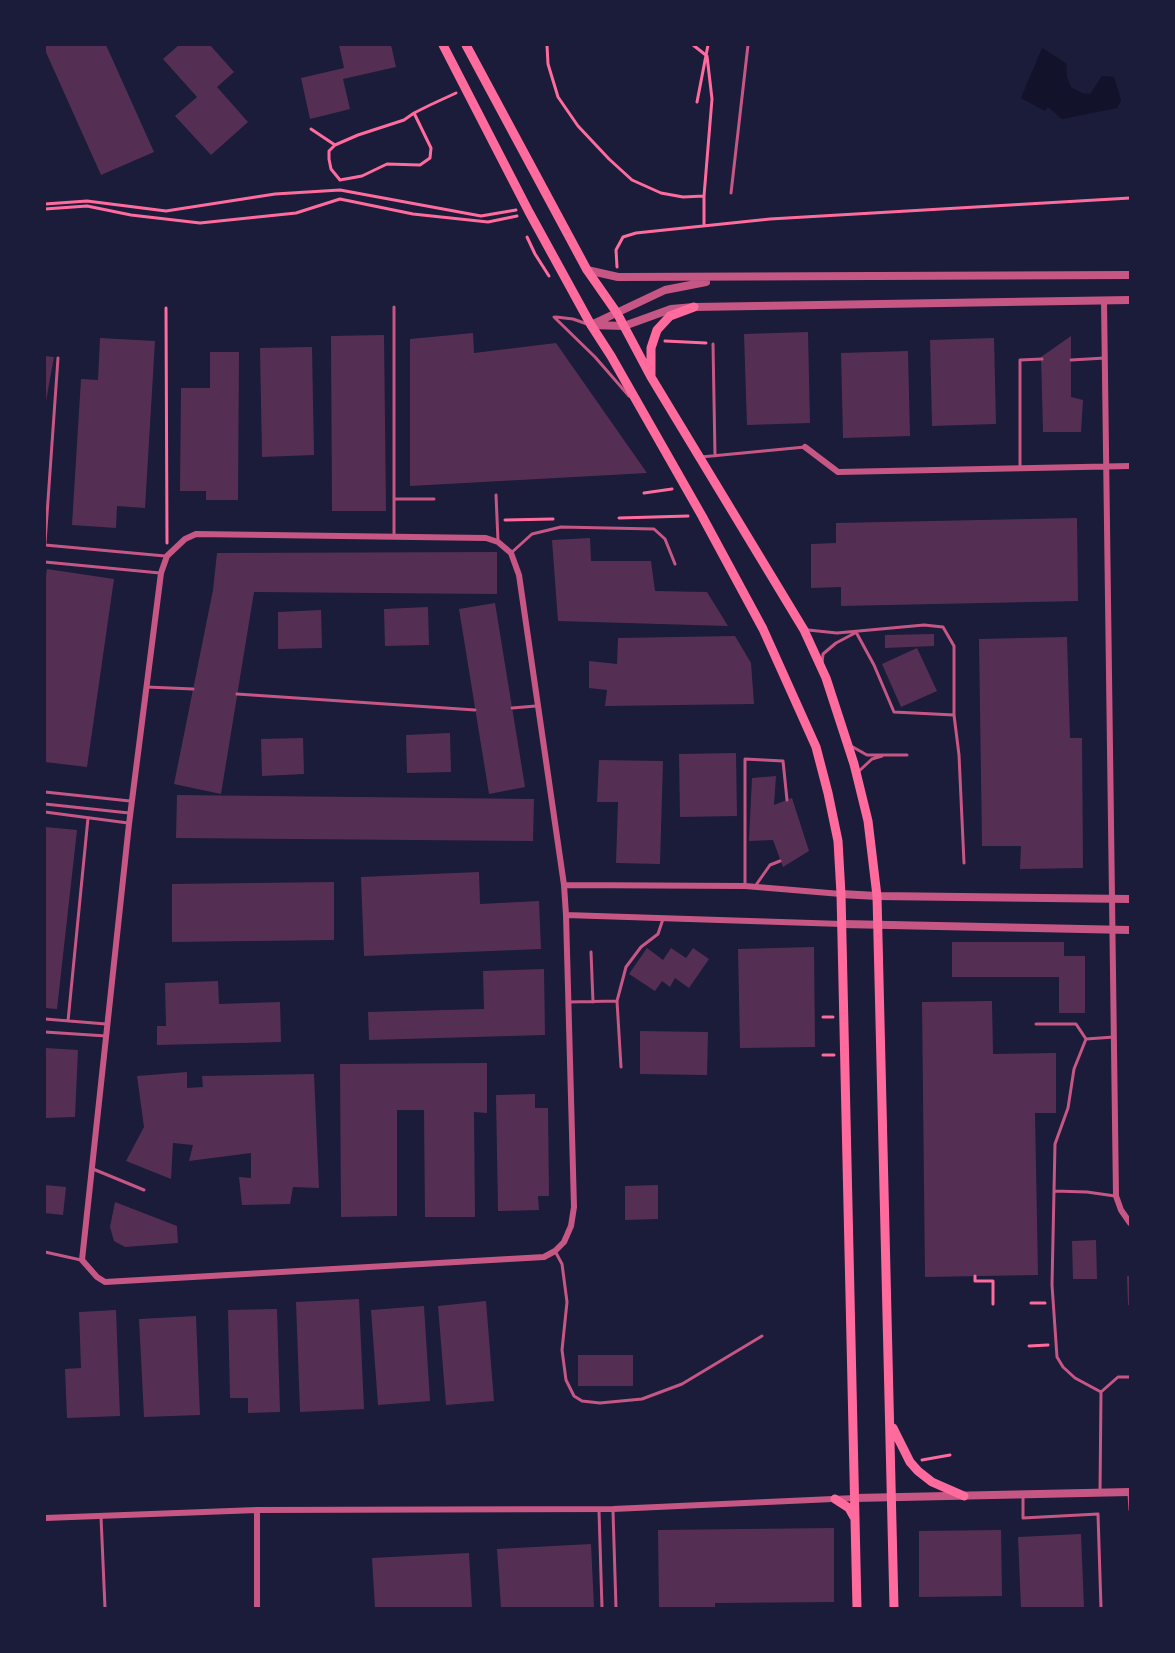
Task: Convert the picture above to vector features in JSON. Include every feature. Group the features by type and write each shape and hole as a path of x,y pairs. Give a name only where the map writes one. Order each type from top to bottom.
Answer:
{"main road":[{"path":"443,45 529,212 763,629 816,747 838,841 842,894 857,1608"},
{"path":"466,45 587,270 617,313 651,377 804,630 840,716 857,774 868,821 877,896 894,1608"},
{"path":"651,377 651,348 657,330 670,316 694,307"},
{"path":"891,1423 910,1462 932,1482 964,1496"},
{"path":"835,1499 849,1508 855,1520"}],"street":[{"path":"587,270 618,278 1130,275"},
{"path":"591,325 664,290 724,278"},
{"path":"591,325 624,326 671,309 694,307 1130,300"},
{"path":"1104,301 1110,898 1116,1196 1129,1222"},
{"path":"805,447 838,472 1130,466"},
{"path":"196,534 394,537 486,538 498,542 511,553 519,575 564,885 574,1208 571,1226 564,1242 544,1257 105,1282 97,1277 82,1260 108,1036 129,824 161,573 167,556 185,539 196,534"},
{"path":"564,885 745,886 877,896 1130,898"},
{"path":"566,915 878,926 1130,930"},
{"path":"45,1518 257,1510 613,1509 855,1498 1130,1492"},
{"path":"257,1510 257,1608"}],"lane":[{"path":"730,194 748,45"},
{"path":"394,307 394,537"},
{"path":"591,325 573,319 554,317 595,357 643,413"},
{"path":"713,344 715,456"},
{"path":"58,358 45,544 167,556"},
{"path":"1071,360 1105,358"},
{"path":"1020,469 1020,360 1042,359"},
{"path":"699,457 805,447"},
{"path":"496,495 498,542"},
{"path":"394,499 434,499"},
{"path":"511,553 532,534 561,527 654,529 665,539 675,564"},
{"path":"45,562 161,573"},
{"path":"804,630 837,633 924,625 943,627 954,645 954,715 959,754 964,863"},
{"path":"821,667 824,654 836,643 856,632"},
{"path":"856,632 874,665 894,712 954,715"},
{"path":"147,687 193,689"},
{"path":"237,694 475,710"},
{"path":"512,708 538,705"},
{"path":"849,745 867,755 907,755"},
{"path":"857,774 872,759 884,755"},
{"path":"745,886 745,759 783,761 787,800"},
{"path":"45,792 132,801"},
{"path":"45,804 131,813"},
{"path":"45,812 129,824"},
{"path":"68,1021 88,818"},
{"path":"755,887 770,865 780,861"},
{"path":"621,1067 617,1001 626,967 641,947 658,934 663,918"},
{"path":"591,952 593,1002"},
{"path":"568,1002 617,1001"},
{"path":"45,1019 109,1024"},
{"path":"1036,1024 1076,1024 1086,1039"},
{"path":"45,1032 108,1036"},
{"path":"1086,1039 1114,1037"},
{"path":"1086,1039 1074,1069 1068,1108 1055,1144 1053,1303 1057,1357 1063,1367 1075,1378 1101,1392"},
{"path":"93,1169 144,1190"},
{"path":"1054,1191 1116,1196"},
{"path":"555,1251 562,1264 566,1293 562,1350 566,1380 574,1396 582,1401 600,1403 642,1399 682,1384 762,1336"},
{"path":"45,1252 82,1260"},
{"path":"1100,1493 1101,1392 1118,1377 1130,1377"},
{"path":"1130,1492 1130,1510"},
{"path":"1023,1495 1023,1518 1098,1514 1101,1608"},
{"path":"599,1509 602,1608"},
{"path":"613,1509 616,1608"},
{"path":"101,1515 105,1608"}],"path":[{"path":"547,45 548,64 558,97 578,126 609,159 632,180 662,193 704,196"},
{"path":"693,45 707,56 712,99 704,196 704,226"},
{"path":"697,102 708,45"},
{"path":"414,113 431,148 430,158 420,165 387,164 362,176 340,180 331,169 329,151 335,145 398,122 414,113 466,89"},
{"path":"311,129 335,145"},
{"path":"45,204 87,201 166,211 275,194 340,190 481,216 516,210"},
{"path":"618,278 616,250 623,237 636,233 770,219 1130,198"},
{"path":"45,209 87,206 130,215 200,223 296,213 340,199 413,214 488,222 519,215"},
{"path":"166,308 167,556"},
{"path":"677,341 713,344"},
{"path":"644,493 685,488"},
{"path":"975,1276 975,1281 993,1281 993,1304"},
{"path":"1031,1303 1053,1303"},
{"path":"1029,1346 1055,1345"},
{"path":"910,1462 950,1455"}],"shaded area":[{"path":"1042,48 1066,63 1067,77 1071,87 1082,93 1090,94 1102,76 1114,77 1121,100 1117,108 1062,119 1048,107 1045,111 1021,98"}],"building":[{"path":"45,45 106,45 154,152 101,175 45,50"},
{"path":"179,45 210,45 234,72 217,87 248,122 211,155 175,116 197,97 163,59"},
{"path":"339,45 391,45 396,67 343,79 350,109 310,119 301,78 344,68"},
{"path":"808,332 810,423 747,425 744,334"},
{"path":"473,333 474,353 556,343 647,473 410,486 410,339"},
{"path":"384,335 386,511 332,511 331,336"},
{"path":"1071,336 1071,397 1083,400 1081,432 1043,432 1041,357"},
{"path":"100,338 155,341 145,508 117,506 116,528 72,525 81,379 98,380"},
{"path":"994,338 996,424 932,426 930,340"},
{"path":"312,347 314,455 262,457 260,348"},
{"path":"908,351 910,436 843,438 841,353"},
{"path":"210,352 239,352 238,500 206,500 206,491 180,491 181,388 210,388"},
{"path":"45,356 54,357 46,401 45,401"},
{"path":"1077,518 1078,601 841,606 841,587 811,588 811,544 836,543 836,523"},
{"path":"590,538 591,561 651,561 655,591 707,592 728,626 558,621 552,540"},
{"path":"497,552 497,594 254,592 221,794 174,784 213,590 217,553"},
{"path":"47,569 114,579 87,767 45,762 45,584"},
{"path":"495,603 525,787 489,794 459,609"},
{"path":"428,607 429,645 385,646 384,609"},
{"path":"321,610 322,648 278,649 278,612"},
{"path":"934,634 934,646 885,648 885,635"},
{"path":"735,636 751,663 754,704 605,706 607,690 589,688 589,661 617,664 618,638"},
{"path":"1067,637 1070,738 1082,738 1083,868 1020,869 1021,846 982,846 979,639"},
{"path":"917,648 937,691 901,707 882,664"},
{"path":"450,733 451,772 407,773 406,735"},
{"path":"303,738 304,774 262,776 261,739"},
{"path":"736,753 737,816 680,817 679,754"},
{"path":"599,760 663,761 660,864 616,863 618,802 597,802"},
{"path":"776,776 774,805 792,798 809,851 783,867 773,840 749,841 752,778"},
{"path":"177,795 534,799 533,841 176,838"},
{"path":"45,827 77,830 57,1009 45,1008"},
{"path":"479,872 480,904 539,901 541,949 364,956 361,877"},
{"path":"334,882 334,940 172,942 172,884"},
{"path":"952,942 1064,942 1064,956 1085,956 1085,1013 1059,1013 1059,977 952,977"},
{"path":"814,947 815,1047 740,1048 738,949"},
{"path":"647,948 663,960 671,948 686,958 693,948 709,959 689,988 675,978 670,987 662,981 655,991 629,974"},
{"path":"544,969 545,1035 369,1040 368,1012 484,1009 483,971"},
{"path":"218,981 219,1004 280,1002 281,1042 157,1045 157,1026 166,1026 165,983"},
{"path":"992,1001 993,1054 1056,1053 1056,1113 1035,1113 1038,1275 925,1277 922,1002"},
{"path":"640,1031 708,1032 707,1075 640,1074"},
{"path":"45,1048 78,1050 75,1117 45,1118"},
{"path":"487,1063 487,1113 474,1112 475,1217 425,1217 424,1110 397,1110 397,1216 341,1217 340,1064"},
{"path":"187,1072 187,1088 203,1087 202,1076 314,1074 319,1188 293,1187 290,1204 242,1205 239,1177 251,1178 251,1153 189,1161 193,1145 173,1143 171,1179 126,1161 144,1127 137,1076"},
{"path":"535,1094 535,1108 548,1108 549,1196 538,1196 539,1210 498,1211 496,1095"},
{"path":"45,1185 66,1187 63,1215 45,1213"},
{"path":"658,1185 658,1219 625,1220 625,1186"},
{"path":"115,1202 177,1226 178,1243 125,1247 114,1241 110,1227"},
{"path":"1096,1240 1097,1279 1073,1279 1072,1241"},
{"path":"1127,1276 1130,1276 1130,1305 1128,1305"},
{"path":"359,1299 364,1409 300,1412 296,1302"},
{"path":"486,1301 494,1401 446,1405 438,1306"},
{"path":"424,1306 430,1401 378,1405 371,1310"},
{"path":"277,1309 280,1412 248,1413 248,1398 230,1398 228,1310"},
{"path":"116,1310 120,1416 67,1418 65,1369 81,1368 79,1312"},
{"path":"196,1316 200,1415 144,1417 139,1319"},
{"path":"578,1355 633,1355 633,1386 578,1386"},
{"path":"834,1528 834,1602 715,1603 715,1608 659,1608 658,1530"},
{"path":"1001,1530 1002,1596 919,1597 919,1531"},
{"path":"1081,1534 1084,1608 1021,1608 1018,1537"},
{"path":"591,1544 594,1608 501,1608 497,1549"},
{"path":"469,1553 472,1608 375,1608 372,1558"}]}
